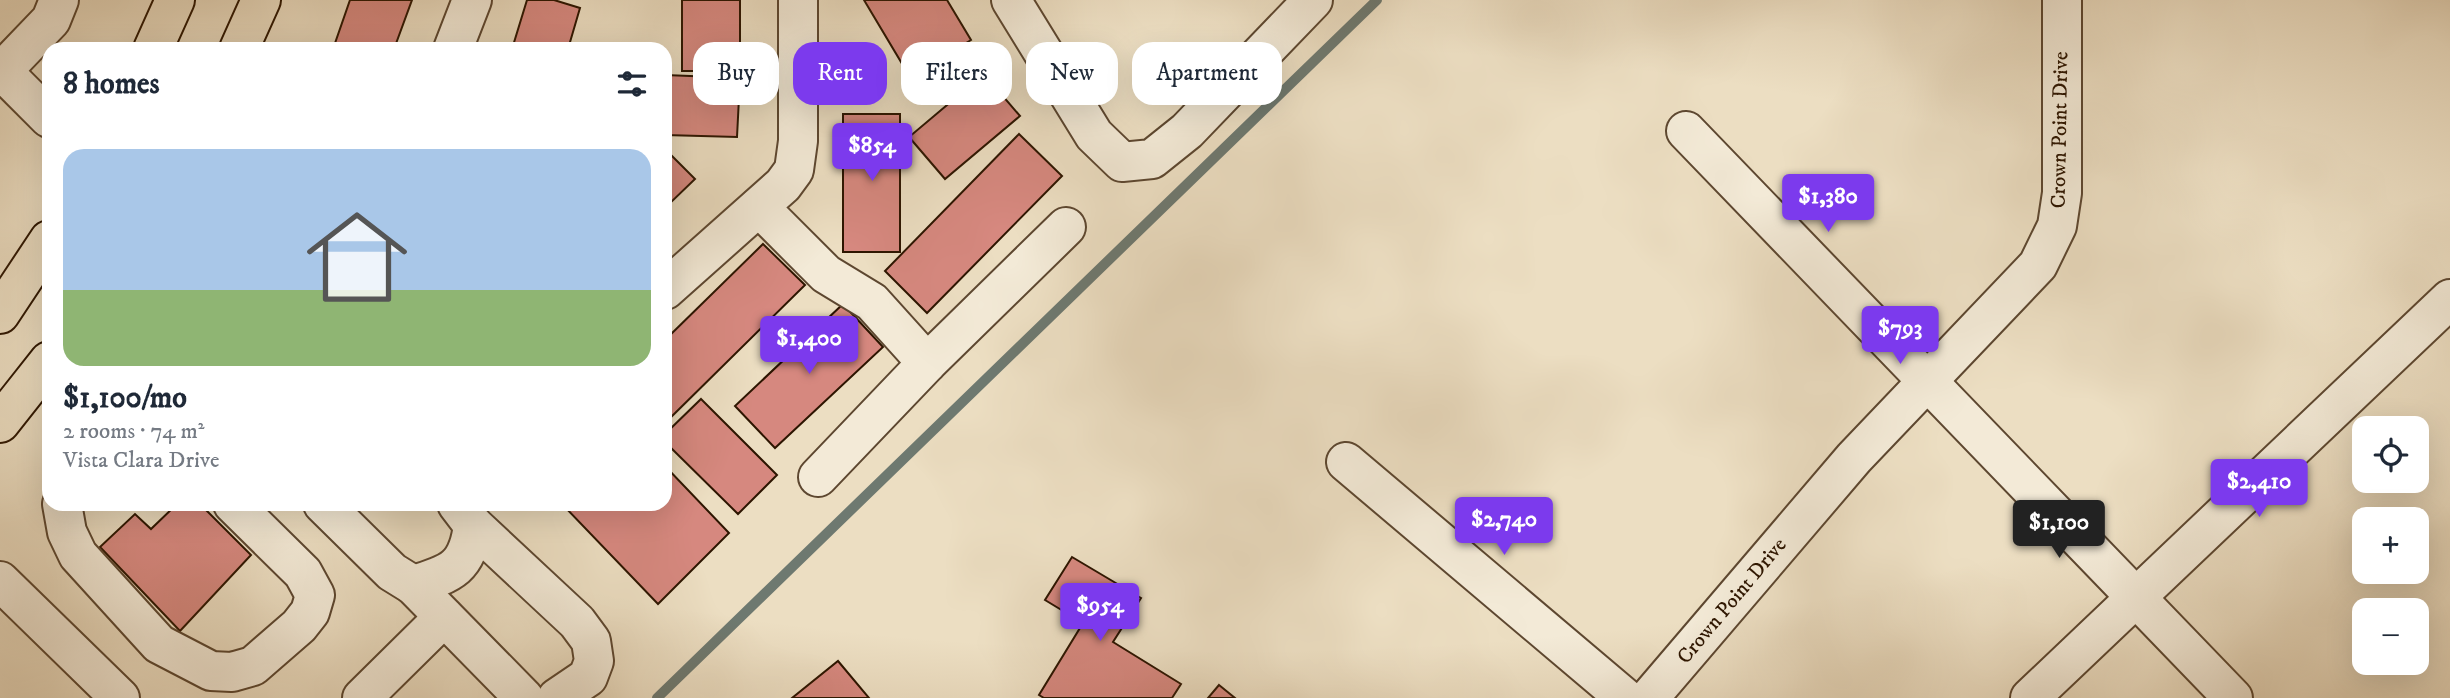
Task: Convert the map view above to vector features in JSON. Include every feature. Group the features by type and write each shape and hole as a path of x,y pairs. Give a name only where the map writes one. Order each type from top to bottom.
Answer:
{"main road":[{"path":"156,42 175,0"},
{"path":"242,42 261,0"},
{"path":"6,292 42,255"},
{"path":"0,424 42,370"}],"street":[{"path":"42,111 1,70 51,20 59,0"},
{"path":"456,42 472,0"},
{"path":"672,284 759,207 794,170 798,141 798,0"},
{"path":"1011,0 1094,135 1122,162 1152,159 1187,131 1313,0"},
{"name":"Crown Point Drive","path":"1649,698 1854,458 2038,265 2057,226 2062,193 2062,0"},
{"path":"1686,131 2233,698"},
{"path":"759,207 826,274 872,302 928,363"},
{"path":"818,477 928,363 1066,227"},
{"path":"2030,698 2450,299"},
{"path":"1346,462 1625,698"},
{"path":"63,511 67,531 78,555 159,644 211,671 232,672 253,666 299,626 310,612 315,595 303,573 240,511"},
{"path":"330,511 392,572 414,585 524,698"},
{"path":"414,585 445,576 470,551 465,514"},
{"path":"465,514 577,622 591,641 594,661 588,677 557,698"},
{"path":"4,593 120,698"},
{"path":"362,698 444,617"}],"building":[{"path":"350,0 412,0 397,42 335,42"},
{"path":"527,0 554,0 580,8 570,42 514,42"},
{"path":"682,0 740,0 740,42 693,42 693,71 682,71"},
{"path":"864,0 947,0 971,40 901,42 901,62"},
{"path":"672,75 693,76 693,105 739,105 737,137 672,135"},
{"path":"947,105 1011,105 1020,116 945,179 909,137"},
{"path":"843,114 900,114 900,252 843,252"},
{"path":"1019,134 1062,176 927,313 885,271"},
{"path":"672,156 695,179 672,201"},
{"path":"763,244 805,285 672,416 672,333"},
{"path":"843,304 883,347 775,448 735,406"},
{"path":"701,399 777,475 738,514 672,449 672,427"},
{"path":"672,473 729,533 658,604 569,511 672,511"},
{"path":"170,511 207,511 251,555 180,631 100,547 135,514 151,529"},
{"path":"1072,557 1141,598 1113,642 1181,684 1172,698 1044,698 1039,695 1083,623 1045,600"},
{"path":"838,661 869,698 792,698"},
{"path":"1219,685 1235,698 1208,698"}],"waterway":[{"path":"657,698 1377,0"}]}
